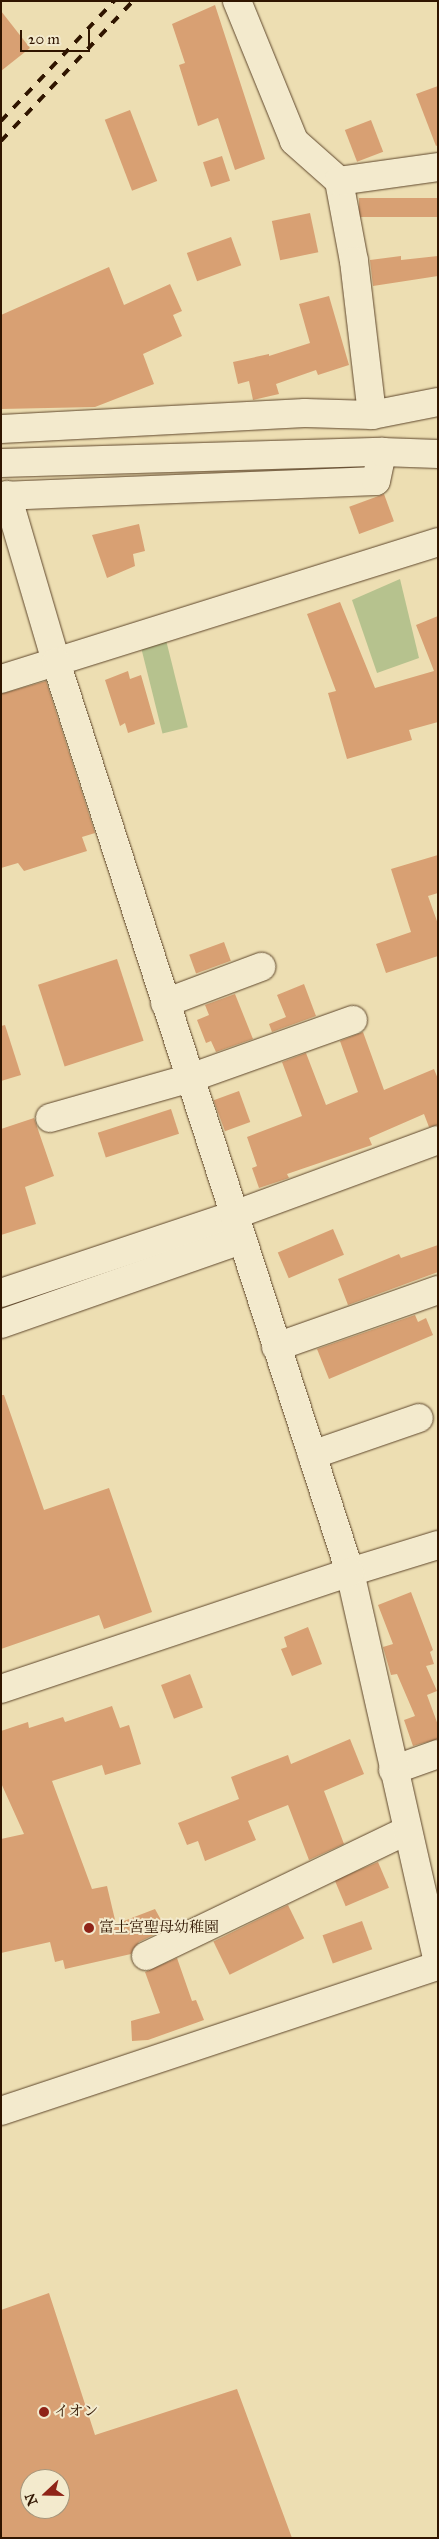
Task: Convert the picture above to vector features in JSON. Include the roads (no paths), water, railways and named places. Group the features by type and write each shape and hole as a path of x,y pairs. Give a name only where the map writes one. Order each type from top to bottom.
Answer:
{"street":[{"path":"237,1 294,141 339,181 354,261 372,416"},
{"path":"339,181 438,168"},
{"path":"1,429 306,413 372,416 438,402"},
{"path":"382,452 376,481 4,496 165,1003 350,1572 406,1831 438,1962"},
{"path":"1,463 382,452 438,454"},
{"path":"1,679 438,542"},
{"path":"165,1003 261,967"},
{"path":"50,1118 190,1078 353,1020"},
{"path":"1,1324 238,1227 438,1140"},
{"path":"1,1293 238,1227"},
{"path":"276,1347 438,1290"},
{"path":"312,1455 419,1418"},
{"path":"1,1689 350,1572 438,1545"},
{"path":"393,1770 438,1754"},
{"path":"146,1956 406,1831"},
{"path":"1,2111 438,1966"}],"railway":[{"path":"1,121 114,1"},
{"path":"1,141 133,1"}],"place":[{"name":"富士宮聖母幼稚園","path":"89,1928"},
{"name":"イオン","path":"44,2412"}]}
